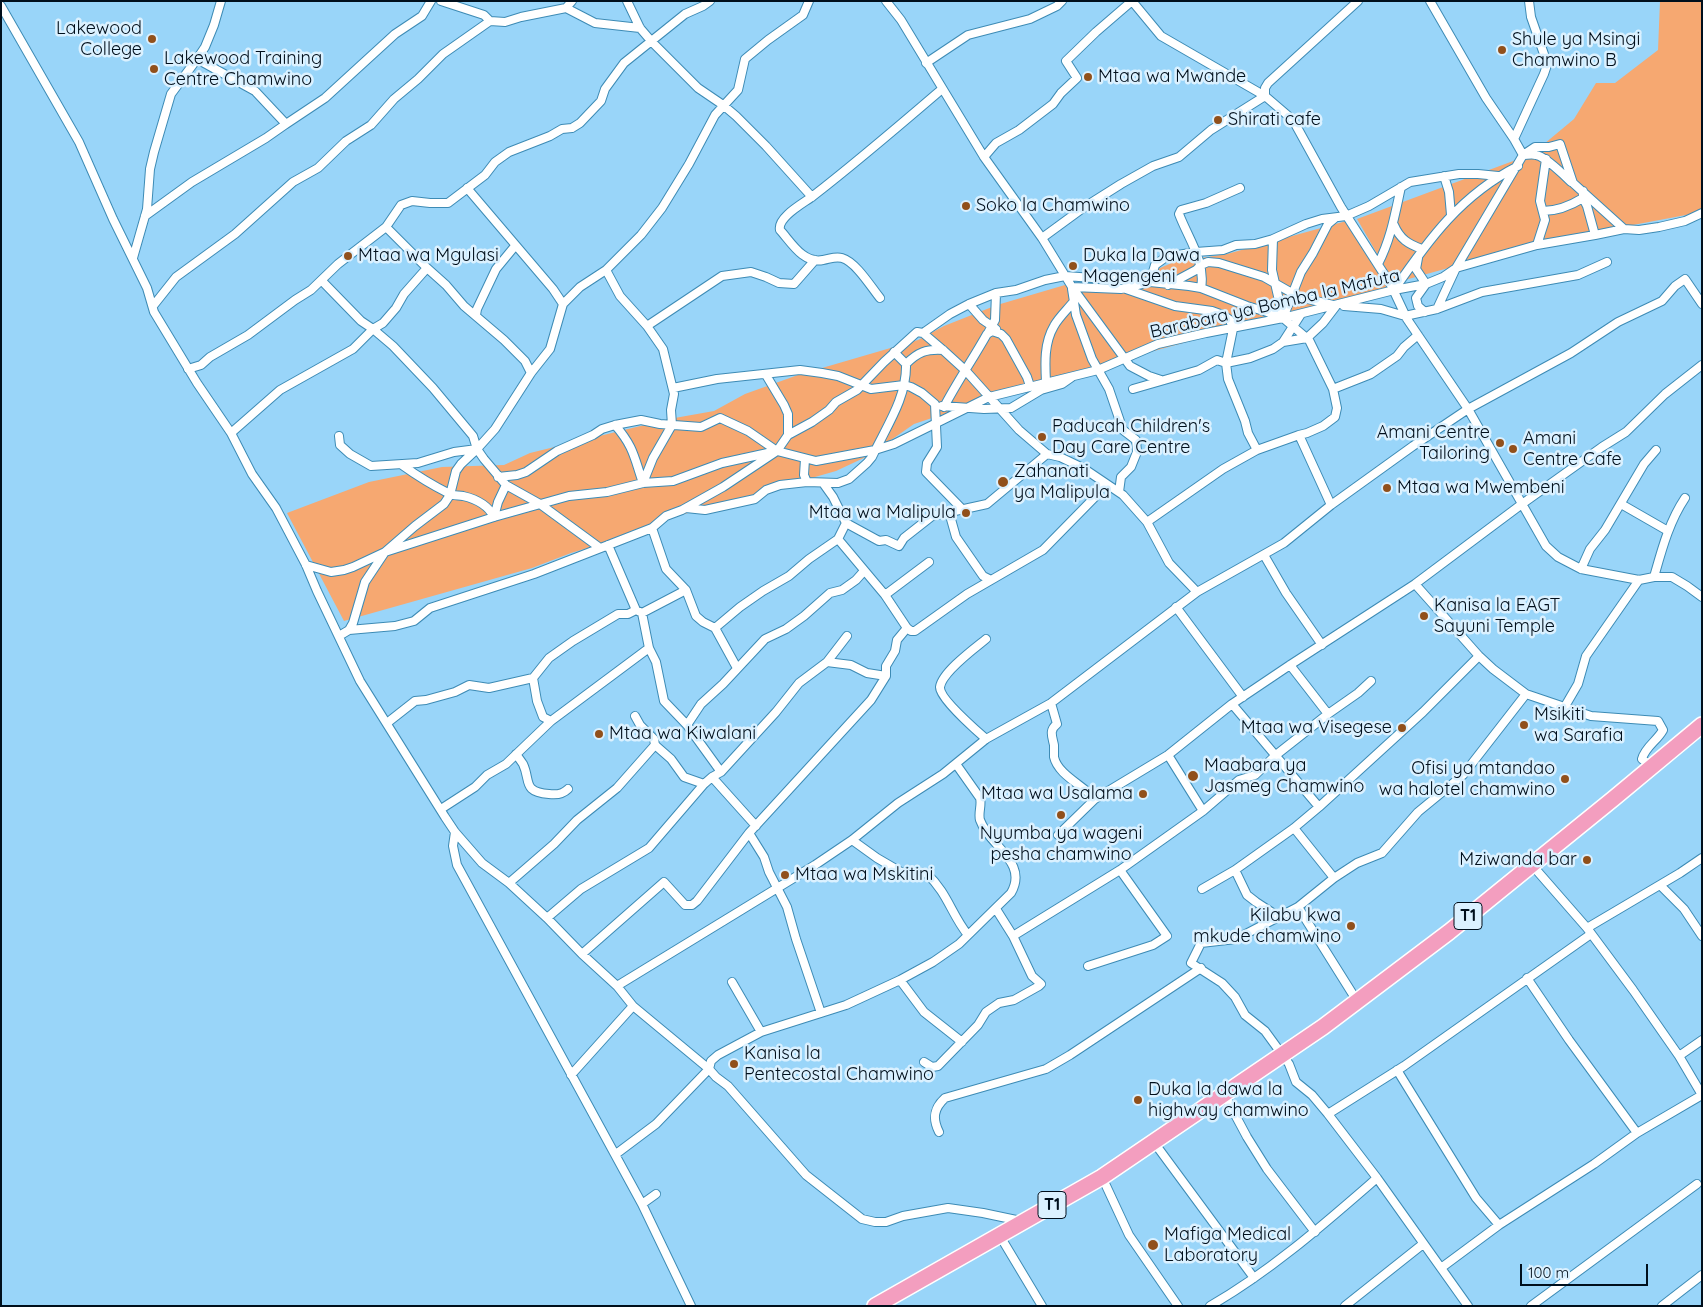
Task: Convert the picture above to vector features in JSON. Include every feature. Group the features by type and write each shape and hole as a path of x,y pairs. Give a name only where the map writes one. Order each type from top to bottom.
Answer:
{"highway":[{"name":"T1","path":"875,1306 1102,1177 1281,1055 1449,932 1702,725"}],"street":[{"path":"133,258 147,209 150,169 171,94 198,59 214,25 222,1"},
{"path":"145,216 192,182 266,138 325,98 395,34 422,16 430,1"},
{"path":"441,1 484,15 490,21"},
{"path":"154,306 176,277 235,234 293,182 318,168 346,141 371,125 394,99 418,79 442,54 490,21 505,22 566,8 572,1"},
{"path":"627,1 640,28 652,42 698,88 723,105 766,146 812,196"},
{"path":"188,369 201,365 210,357 248,335 322,281 338,264 386,227 401,205 412,201 430,204 448,203 509,152 550,136 562,129 572,128 580,123 601,101 605,88 624,63 685,14 710,1"},
{"path":"349,630 353,623 365,582 385,552 444,504 450,495 456,471 495,429 531,372 550,349 563,304 580,287 606,270 641,235 662,208 689,164 715,115 738,90 745,59 803,15 809,1"},
{"path":"886,1 901,20 984,157 1042,238 1072,287 1130,366 1137,371 1161,380"},
{"path":"926,63 968,35 1030,19 1057,6 1062,1"},
{"path":"984,157 996,143 1019,130 1052,104 1078,78 1066,61 1132,1 1161,36 1265,96 1293,120 1346,216 1394,290 1405,316 1468,409 1546,546 1558,557 1581,569 1639,580 1654,577 1672,577 1701,593"},
{"path":"1265,96 1265,88 1268,83 1358,1"},
{"path":"1430,1 1486,98 1523,154"},
{"path":"1514,139 1547,65 1531,17 1529,1"},
{"path":"1,6 79,142 115,223 133,258 154,306 154,312 230,434 252,474 276,508 306,565 360,681 455,832 482,863 547,918 617,986 632,1006 728,1086 806,1175 862,1219 886,1222 903,1216 948,1208 983,1213 1023,1222"},
{"path":"566,8 595,23 625,28 640,28"},
{"path":"198,59 255,91 286,124"},
{"path":"880,298 852,263 842,258 830,257 823,260 815,260 802,256 780,230 779,226 788,214 942,89"},
{"path":"1042,238 1083,208 1121,184 1153,166 1179,157 1210,130 1265,96"},
{"path":"1437,309 1456,268 1518,166 1523,154 1535,147 1549,147 1560,144 1572,183"},
{"path":"1523,154 1537,155 1546,159 1583,195 1624,229"},
{"path":"1538,244 1545,220 1540,201 1546,159"},
{"path":"1394,290 1420,251 1451,215 1485,185 1518,166"},
{"path":"1150,282 1155,265 1166,257 1223,250 1236,245 1255,244 1322,219 1346,216 1369,206 1410,182 1444,176 1478,174 1498,176"},
{"path":"1444,176 1450,192 1451,215"},
{"path":"1485,185 1496,190 1498,198"},
{"path":"1378,264 1394,225 1401,187"},
{"path":"467,188 553,289 563,304"},
{"path":"1201,288 1203,277 1201,265 1179,214 1180,210 1206,203 1240,188"},
{"path":"1543,211 1553,211 1573,204 1583,195"},
{"path":"1583,195 1595,235"},
{"name":"Barabara ya Bomba la Mafuta","path":"778,451 816,462 875,450 894,444 989,398 1076,374 1098,370 1158,344 1301,314 1394,290 1426,284 1443,277 1456,268 1538,244 1624,229 1639,230 1660,227 1685,222 1702,213"},
{"path":"1283,318 1300,272 1313,253 1328,224 1335,218"},
{"path":"1394,225 1398,235 1420,251"},
{"path":"386,227 464,306 525,361 531,372"},
{"path":"1273,238 1272,270 1283,318"},
{"path":"476,315 476,309 496,269 516,246"},
{"path":"1420,251 1416,270 1426,284 1416,298 1418,306 1425,312"},
{"path":"647,326 722,276 751,272 766,276 779,283 794,284 815,260"},
{"path":"1168,284 1208,262 1219,263 1264,277 1292,293 1316,302 1336,306 1381,308 1405,316 1437,309 1482,292 1578,275 1608,262"},
{"path":"230,434 280,390 353,348 373,329 383,323 396,308 404,294 427,268"},
{"path":"606,270 620,296 647,326 663,349 673,388 672,425 643,483"},
{"path":"923,333 950,314 996,293 1016,290 1045,280 1065,276 1201,288 1283,318 1307,338 1333,389 1337,408 1335,416 1323,426 1257,450 1223,469 1148,522"},
{"path":"617,986 796,878 852,840 898,803 956,764 986,739 1051,703 1197,592 1284,543 1331,505 1468,409 1571,352 1618,322 1662,301 1675,286 1685,279 1702,304"},
{"path":"322,281 361,322 373,329 393,346 433,388 472,436 477,449 506,485 540,504 600,548"},
{"path":"1072,287 1126,288 1150,282"},
{"path":"1072,287 1079,324 1108,389 1123,430 1136,440 1136,452 1131,467 1121,477 1119,492"},
{"path":"1126,288 1176,306 1212,311 1230,320 1233,329 1226,363 1228,378 1246,421 1248,434 1257,450"},
{"path":"944,407 958,380 966,371 993,326 996,293"},
{"path":"1046,382 1046,357 1049,336 1054,325 1074,301"},
{"path":"969,304 983,320 1001,334 1028,377 1030,386"},
{"path":"1283,342 1307,338 1323,323 1336,306"},
{"path":"1133,389 1198,370 1218,360 1226,363 1256,356 1274,349 1283,342 1301,314"},
{"path":"987,334 995,331 1001,334"},
{"path":"339,636 349,630 395,626 414,621 430,608 534,574 652,528 666,516 686,508 723,487 778,451 788,435 812,422 829,410 836,402 857,390 894,352 917,332 923,333 966,371 1019,430 1047,454 1060,457 1083,468 1119,492 1148,522 1169,563 1197,592"},
{"path":"1333,389 1371,374 1397,356 1418,335"},
{"path":"906,364 915,355 926,351 943,350"},
{"path":"686,508 705,510 755,499 772,486 807,482 838,483 849,479 867,464 900,400 906,376 906,364 894,352"},
{"path":"1058,835 1095,799 1168,755 1232,704 1415,584 1522,504 1626,432 1664,394 1702,365"},
{"path":"673,388 718,379 800,370 838,376 870,389 904,385 922,393 935,404 944,407 999,409 1011,408 1041,390 1062,384 1076,374"},
{"path":"766,375 788,414 788,435"},
{"path":"935,404 937,447 928,462 926,472 964,510"},
{"path":"498,477 526,472 557,451 602,429 641,420 701,427 720,418 748,431 778,451"},
{"path":"616,425 631,444 643,483"},
{"path":"1299,435 1331,505"},
{"path":"339,436 340,445 350,454 371,466 418,463 454,452 477,449"},
{"path":"1581,569 1590,549 1605,530 1644,464 1656,450"},
{"path":"306,565 331,572 344,570 385,552 494,517 568,496 607,492 643,483 674,481 699,471 740,459 778,451"},
{"path":"823,483 833,497 846,523 879,541 886,540 899,546 904,538 932,516 987,504 1047,454"},
{"path":"740,459 746,460 748,470"},
{"path":"804,459 804,475 807,482"},
{"path":"402,465 415,475 450,495 463,496 479,502 491,511 494,517"},
{"path":"838,539 885,595 911,632 967,594 1043,550 1094,498 1104,483"},
{"path":"494,517 498,502 506,485"},
{"path":"1654,577 1675,512 1685,498"},
{"path":"1620,504 1668,531"},
{"path":"949,512 956,537 983,576 991,580"},
{"path":"715,628 740,607 789,576 809,559 838,539 846,523"},
{"path":"652,528 666,569 686,590 696,616 715,628 737,668"},
{"path":"608,545 639,612 649,648 656,662 664,701 687,725 721,772"},
{"path":"1264,555 1286,593 1322,645"},
{"path":"885,595 929,562"},
{"path":"687,725 701,704 765,639 804,616 830,593 842,590 856,580 864,571"},
{"path":"1564,708 1578,684 1586,656 1639,580"},
{"path":"1415,584 1479,656 1526,694 1591,716 1658,721 1663,730 1660,737 1643,754 1642,759 1651,766"},
{"path":"386,723 415,701 455,692 469,685 489,688 533,678 549,658 618,614 639,612 686,590"},
{"path":"1176,608 1243,697"},
{"path":"582,954 664,882 685,905 692,905 697,901 748,833 871,700 886,676 886,666 895,651 897,640 907,628"},
{"path":"547,918 581,889 649,848 704,784 721,772 776,712 799,683 826,662 847,636"},
{"path":"986,639 948,674 940,685 940,691 961,717 986,739"},
{"path":"441,810 474,787 487,775 506,764 551,721 649,648"},
{"path":"1202,889 1235,870 1294,828 1319,807 1423,712 1479,656"},
{"path":"826,662 851,665 867,673 886,676"},
{"path":"1290,665 1328,714"},
{"path":"533,678 537,701 543,717 551,721"},
{"path":"1013,936 1120,870 1203,810 1239,780 1255,775 1276,755 1371,681"},
{"path":"1468,1306 1377,1178 1328,1114 1312,1095 1296,1082 1289,1064 1265,1032 1245,1015 1235,997 1222,983 1191,963 1201,943 1236,939 1298,907 1334,878 1357,863 1382,854 1418,812 1462,775 1526,694"},
{"path":"1051,703 1057,724 1053,726 1051,734 1054,757 1058,766 1068,776 1088,790 1095,799"},
{"path":"1232,704 1319,807"},
{"path":"635,716 654,739 656,745 671,759 684,777 704,784"},
{"path":"509,884 554,844 577,820 617,788 656,745"},
{"path":"516,754 523,764 530,788 552,795 562,793 568,789"},
{"path":"1168,755 1203,810"},
{"path":"616,1154 656,1124 709,1069 712,1061 718,1055 761,1032 846,1005 900,980 959,944 1011,894 1016,884 1016,876 1008,855 990,838 980,819 980,798 956,764"},
{"path":"712,777 756,826"},
{"path":"1294,828 1334,878"},
{"path":"455,832 453,846 457,865 616,1154 691,1306"},
{"path":"748,833 764,856 769,872 787,907 821,1013"},
{"path":"852,840 901,872 926,873 937,883 959,924 968,935"},
{"path":"1328,1114 1397,1070 1589,931 1702,858"},
{"path":"1441,1268 1499,1226 1638,1133 1702,1095 1679,1056 1633,990 1589,931 1532,865"},
{"path":"1088,966 1154,945 1167,936 1120,870"},
{"path":"1235,870 1247,894 1279,917"},
{"path":"1660,885 1684,909 1702,936"},
{"path":"1298,907 1357,1001"},
{"path":"924,1062 932,1067 938,1066 978,1025 986,1012 999,1003 1014,1000 1041,984 1032,976 1013,936 996,909"},
{"path":"939,1132 934,1120 936,1110 945,1098 1046,1069 1201,968"},
{"path":"1526,978 1638,1133"},
{"path":"900,980 924,1012 962,1042"},
{"path":"732,982 761,1032"},
{"path":"571,1075 632,1006"},
{"path":"1679,1056 1702,1040"},
{"path":"1397,1070 1476,1198 1499,1226"},
{"path":"1224,1094 1267,1169 1315,1232"},
{"path":"1153,1141 1254,1278"},
{"path":"1102,1177 1129,1234 1178,1306"},
{"path":"1210,1306 1254,1278 1315,1232 1377,1178"},
{"path":"1531,1306 1698,1184"},
{"path":"642,1204 656,1194"},
{"path":"1000,1236 1042,1306"},
{"path":"1345,1306 1423,1244"},
{"path":"1662,1306 1702,1275"}],"shaded area":[{"path":"1660,1 1702,1 1702,212 1521,248 1394,283 1357,219 1532,154 1574,119 1596,83 1615,83 1658,50"},
{"path":"1350,220 1389,287 1117,361 998,396 914,424 868,456 836,471 660,521 614,540 571,553 532,568 344,621 287,513 369,482 442,467 504,465 530,453 669,419 714,411 745,394 798,375 918,340 944,326 997,305 1065,285 1121,285 1174,262 1227,254"}],"place":[{"name":"Lakewood College","path":"152,39"},
{"name":"Shule ya Msingi Chamwino B","path":"1502,50"},
{"name":"Lakewood Training Centre Chamwino","path":"154,69"},
{"name":"Mtaa wa Mwande","path":"1088,77"},
{"name":"Shirati cafe","path":"1218,120"},
{"name":"Soko la Chamwino","path":"966,206"},
{"name":"Mtaa wa Mgulasi","path":"348,256"},
{"name":"Duka la Dawa Magengeni","path":"1073,266"},
{"name":"Paducah Children's Day Care Centre","path":"1042,437"},
{"name":"Amani Centre Tailoring","path":"1500,443"},
{"name":"Amani Centre Cafe","path":"1513,449"},
{"name":"Zahanati ya Malipula","path":"1003,482"},
{"name":"Mtaa wa Mwembeni","path":"1387,488"},
{"name":"Mtaa wa Malipula","path":"966,513"},
{"name":"Kanisa la EAGT Sayuni Temple","path":"1424,616"},
{"name":"Msikiti wa Sarafia","path":"1524,725"},
{"name":"Mtaa wa Visegese","path":"1402,728"},
{"name":"Mtaa wa Kiwalani","path":"599,734"},
{"name":"Maabara ya Jasmeg Chamwino","path":"1193,776"},
{"name":"Ofisi ya mtandao wa halotel chamwino","path":"1565,779"},
{"name":"Mtaa wa Usalama","path":"1143,794"},
{"name":"Nyumba ya wageni pesha chamwino","path":"1061,815"},
{"name":"Mziwanda bar","path":"1587,860"},
{"name":"Mtaa wa Mskitini","path":"785,875"},
{"name":"Kilabu kwa mkude chamwino","path":"1351,926"},
{"name":"Kanisa la Pentecostal Chamwino","path":"734,1064"},
{"name":"Duka la dawa la highway chamwino","path":"1138,1100"},
{"name":"Mafiga Medical Laboratory","path":"1153,1245"}]}
